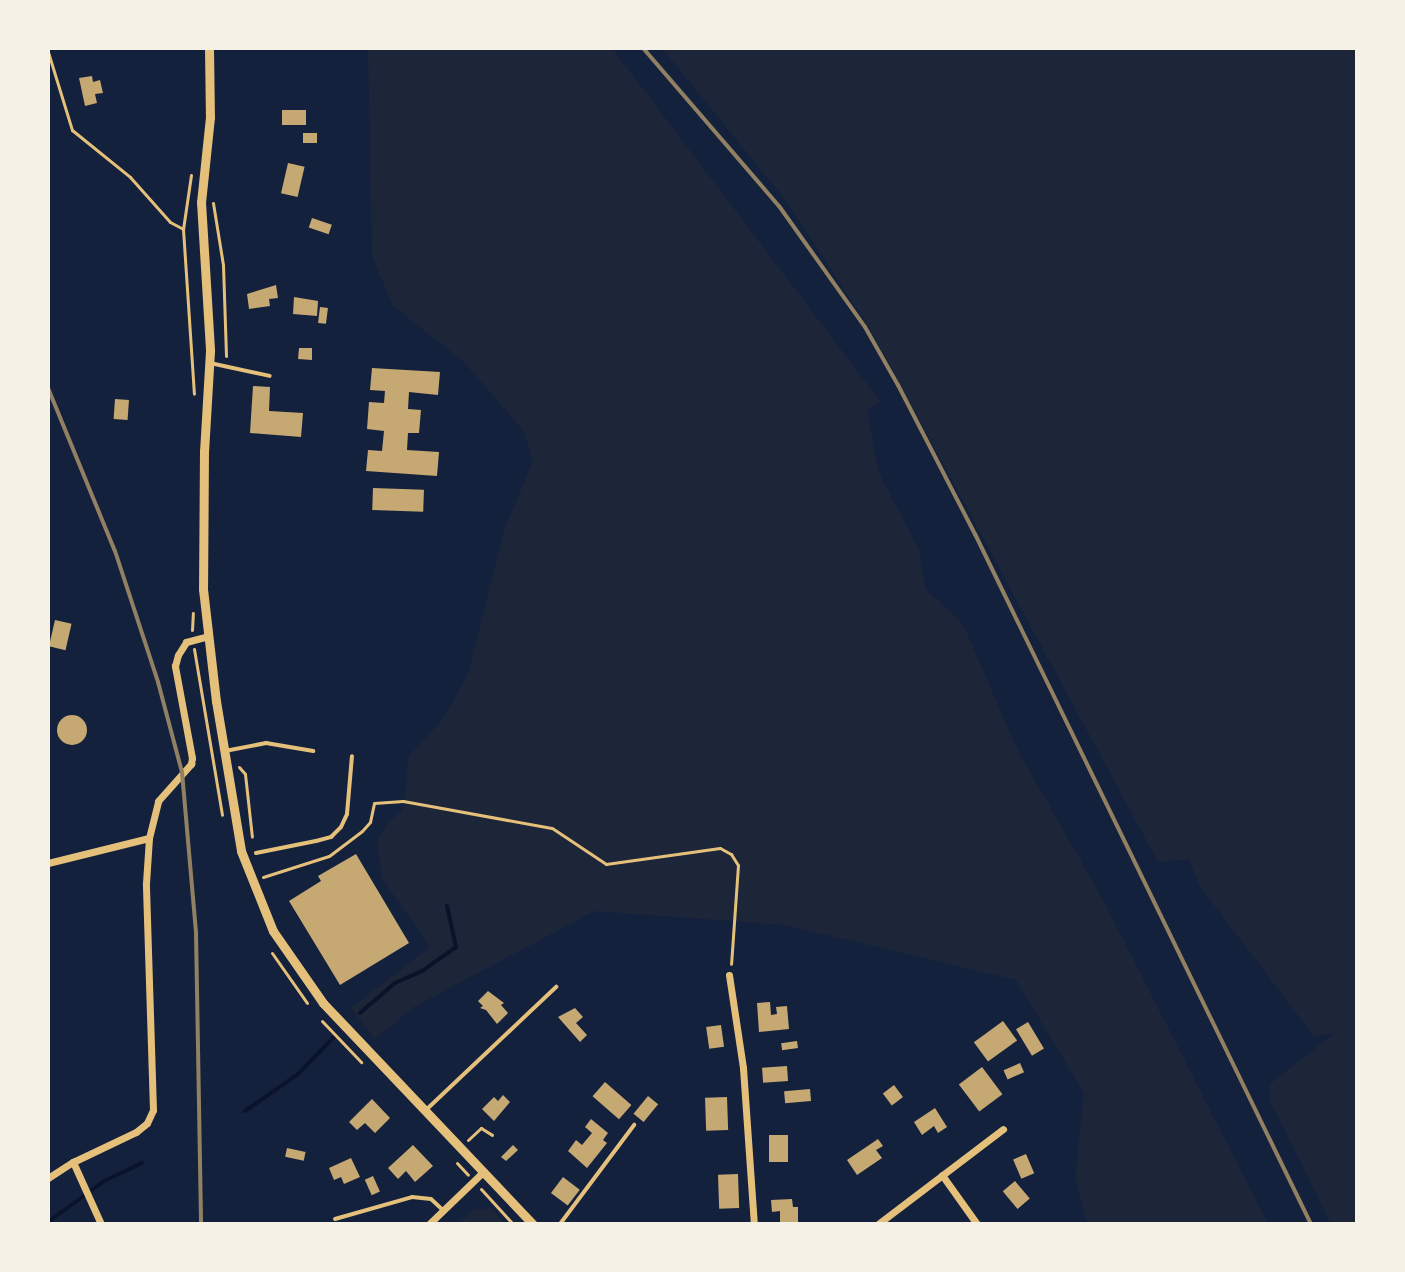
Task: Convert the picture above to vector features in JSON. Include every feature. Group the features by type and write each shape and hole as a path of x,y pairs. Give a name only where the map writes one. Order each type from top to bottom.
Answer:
{"street":[{"path":"209,48 210,117 201,202 209,363 202,523 208,636 241,851 273,931 323,1003 533,1224"},
{"path":"48,1178 73,1162 136,1132 147,1123 153,1110 146,883 149,838 158,801 191,764 192,745 175,666 183,646 192,639 208,636"},
{"path":"48,863 149,838"},
{"path":"729,975 743,1068 754,1224"},
{"path":"878,1224 1003,1129"},
{"path":"73,1162 101,1224"},
{"path":"429,1224 484,1171"},
{"path":"942,1175 977,1224"}],"lane":[{"path":"209,363 270,376"},
{"path":"224,751 266,743 313,751"},
{"path":"256,853 331,837 341,827 347,814 352,756"},
{"path":"425,1111 556,987"},
{"path":"560,1224 634,1125"},
{"path":"335,1219 412,1197 431,1199 443,1210"}],"path":[{"path":"48,52 72,130 130,177 170,222 183,229"},
{"path":"185,198 183,229 195,402"},
{"path":"193,611 192,639 222,817"},
{"path":"263,877 329,856 370,822 374,803 403,801 552,828 606,864 720,848 731,854 738,865 729,975"},
{"path":"270,949 334,1036 368,1069"},
{"path":"468,1140 481,1128 492,1135"},
{"path":"453,1160 513,1224"}],"shaded area":[{"path":"368,48 612,48 880,401 867,411 879,473 920,552 925,589 963,624 1016,747 1102,898 1268,1224 1087,1224 1075,1178 1084,1093 1016,980 785,925 595,911 412,1008 375,1039 351,1008 430,947 382,878 377,843 387,823 403,810 409,756 443,719 468,674 504,530 533,461 523,430 463,361 393,306 372,256"},
{"path":"662,48 1357,48 1357,1224 1331,1224 1270,1101 1270,1084 1335,1033 1314,1036 1200,887 1189,859 1158,862 872,332 787,202"},
{"path":"490,1208 505,1224 458,1224 473,1210"}],"building":[{"path":"92,76 93,82 100,80 103,93 95,94 97,103 85,106 79,78"},
{"path":"282,110 306,110 306,125 282,125"},
{"path":"303,133 317,133 317,143 303,143"},
{"path":"288,163 305,167 298,197 281,193"},
{"path":"312,218 332,225 329,234 309,227"},
{"path":"276,285 278,298 269,299 270,306 249,309 247,294"},
{"path":"294,297 318,301 317,316 293,314"},
{"path":"320,307 328,308 326,324 318,323"},
{"path":"299,348 312,348 312,360 298,359"},
{"path":"372,368 440,372 438,395 409,392 408,409 421,410 419,433 408,433 407,450 439,452 437,476 366,471 368,450 382,451 384,431 367,429 369,402 384,403 385,391 370,390"},
{"path":"253,386 270,387 269,411 303,413 301,437 250,433"},
{"path":"115,399 129,400 128,420 114,419"},
{"path":"373,488 424,490 423,512 372,510"},
{"path":"55,620 72,624 65,650 49,646"},
{"path":"72,715 83,719 87,730 83,741 72,745 61,741 57,730 61,719"},
{"path":"356,854 409,943 340,985 289,901 321,881 318,876"},
{"path":"488,991 504,1003 501,1005 508,1013 497,1024 486,1010 480,1008 483,1006 478,1001"},
{"path":"770,1002 771,1015 777,1014 776,1007 787,1006 789,1029 759,1032 757,1003"},
{"path":"575,1008 583,1017 576,1023 587,1035 580,1042 558,1017"},
{"path":"1003,1021 1017,1040 988,1062 974,1042"},
{"path":"1028,1022 1044,1049 1032,1056 1016,1029"},
{"path":"721,1025 724,1047 709,1049 706,1027"},
{"path":"797,1041 798,1048 782,1050 781,1043"},
{"path":"1020,1063 1024,1072 1008,1079 1004,1070"},
{"path":"787,1066 788,1081 763,1083 762,1068"},
{"path":"982,1067 1002,1094 979,1112 959,1084"},
{"path":"605,1082 631,1105 619,1119 593,1096"},
{"path":"894,1085 903,1097 892,1105 883,1093"},
{"path":"810,1089 811,1101 785,1103 784,1091"},
{"path":"503,1095 510,1102 494,1121 482,1109 494,1097 498,1101"},
{"path":"648,1096 658,1104 644,1122 634,1114"},
{"path":"727,1097 728,1130 706,1131 705,1098"},
{"path":"372,1099 390,1118 375,1133 365,1123 357,1130 349,1122"},
{"path":"935,1108 947,1127 938,1133 934,1126 922,1135 914,1122"},
{"path":"591,1119 608,1133 603,1140 607,1143 587,1168 568,1151 576,1140 582,1145 592,1133 585,1127"},
{"path":"769,1135 788,1135 788,1162 769,1162"},
{"path":"878,1139 883,1146 876,1150 882,1158 857,1175 847,1160"},
{"path":"413,1145 433,1166 415,1182 406,1171 398,1179 388,1168"},
{"path":"513,1145 518,1150 506,1161 501,1157"},
{"path":"287,1148 306,1152 304,1161 285,1157"},
{"path":"1026,1154 1034,1173 1021,1179 1013,1159"},
{"path":"351,1158 360,1177 344,1184 341,1177 334,1180 329,1168"},
{"path":"738,1174 739,1208 719,1209 718,1175"},
{"path":"373,1176 380,1192 372,1195 365,1180"},
{"path":"563,1177 580,1190 568,1206 551,1193"},
{"path":"1015,1181 1030,1199 1018,1209 1003,1191"},
{"path":"792,1199 793,1207 798,1207 798,1224 780,1224 780,1211 772,1212 771,1200"}],"waterway":[{"path":"360,1013 395,983 422,971 456,947 447,906"},
{"path":"245,1111 298,1074 334,1037"},
{"path":"48,1222 104,1181 142,1163"}],"railway":[{"path":"643,48 779,206 865,327 898,385 975,534 1311,1224"},
{"path":"48,388 115,551 158,682 182,772 196,933 201,1224"}]}
